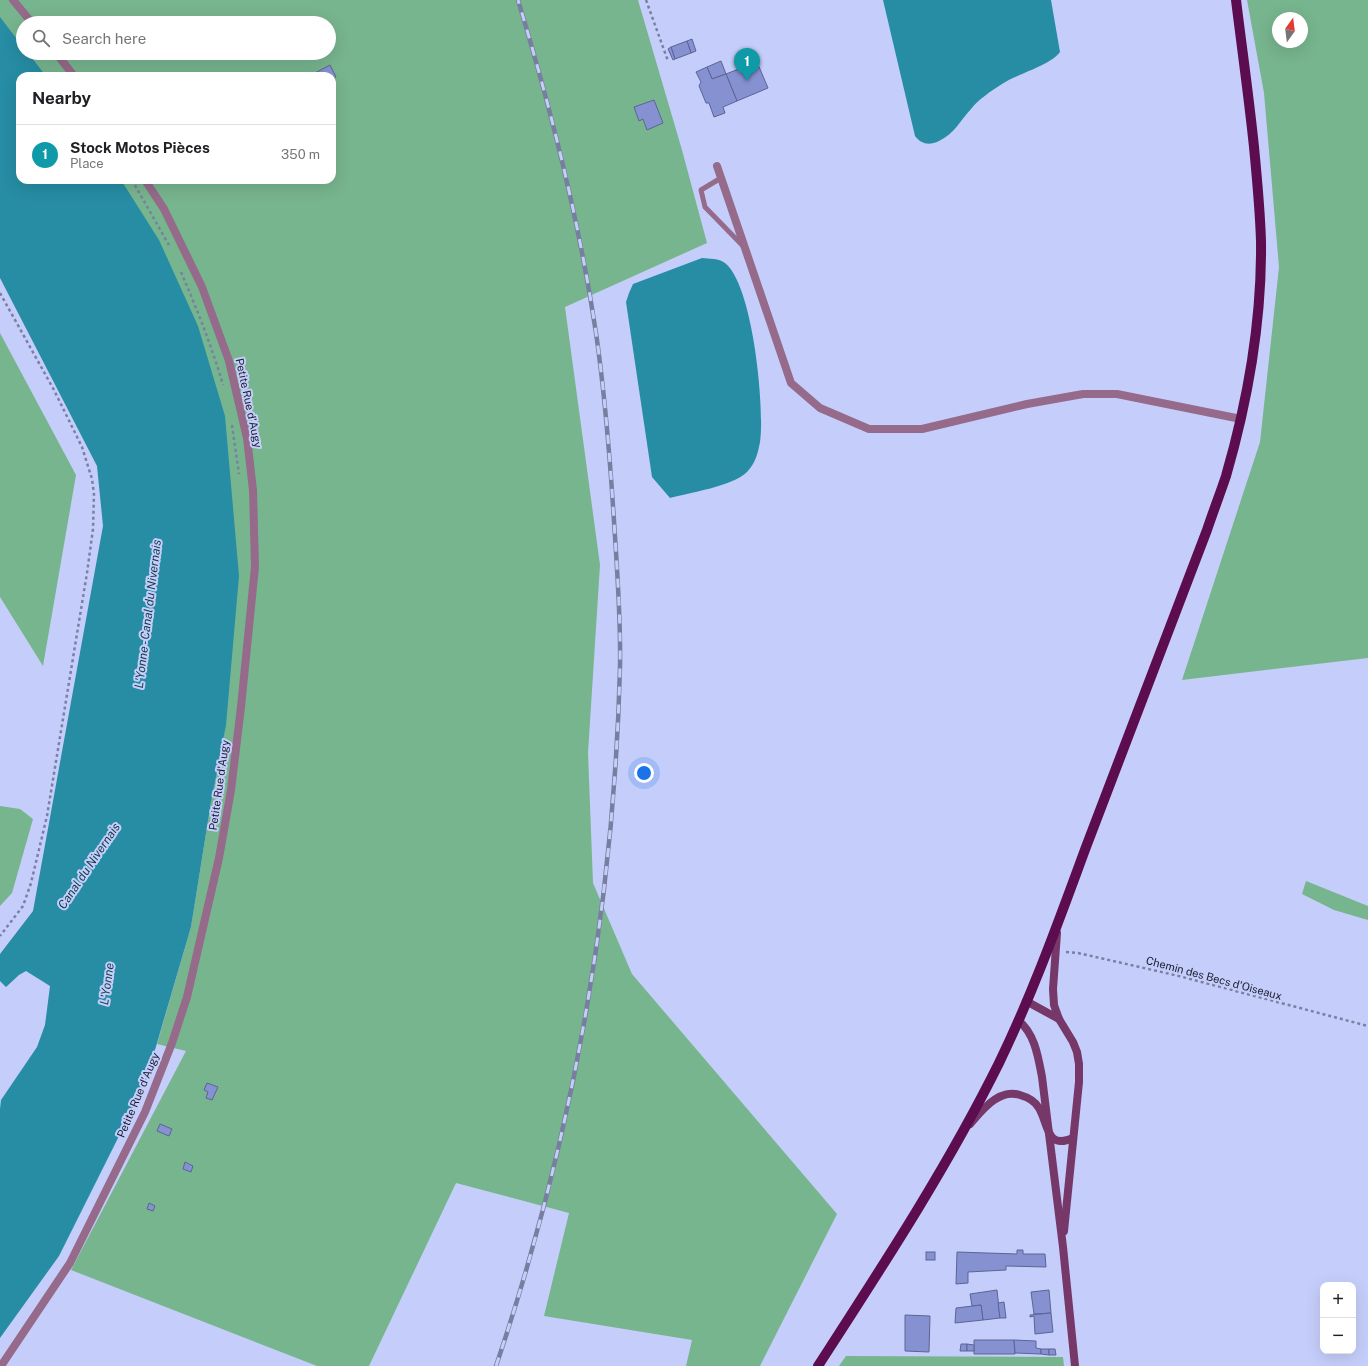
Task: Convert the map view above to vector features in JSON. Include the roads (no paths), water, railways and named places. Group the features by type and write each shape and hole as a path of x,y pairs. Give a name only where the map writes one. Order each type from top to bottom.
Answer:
{"main road":[{"path":"818,1366 892,1250 966,1128 1000,1061 1057,926 1226,477 1241,419 1255,338 1261,241 1259,199 1247,84 1236,0"},
{"path":"1057,926 1053,989 1054,1005 1059,1019 1073,1042 1079,1064 1079,1082 1063,1247"},
{"path":"1026,1001 1059,1019"},
{"path":"1018,1020 1026,1026 1038,1057 1050,1136 1075,1366"},
{"path":"966,1128 993,1100 1004,1095 1014,1093 1033,1101 1040,1109 1050,1136 1058,1141 1064,1142 1074,1138"}],"street":[{"path":"12,0 26,16"},
{"path":"61,60 71,72"},
{"path":"717,166 791,383 820,408 869,429 922,429 1027,404 1083,394 1117,394 1241,419"},
{"name":"Petite Rue d'Augy","path":"1,1366 70,1263 145,1112 172,1043 187,997 219,858 231,790 255,567 253,490 247,438 229,361 202,287 164,209 148,184"}],"lane":[{"path":"721,178 701,190 705,207 745,249"}],"water":[{"path":"883,0 1051,0 1060,52 1056,57 1042,65 1008,80 994,89 974,105 949,135 935,143 929,144 920,141 915,136"},
{"path":"0,17 16,38 16,60 33,60 43,72 16,72 16,184 124,184 159,240 198,326 225,416 239,576 226,725 211,802 191,927 145,1084 59,1256 0,1338 1,1100 37,1047 45,1025 50,986 26,971 19,975 6,987 0,981 0,954 33,911 103,526 97,466 0,278"},
{"path":"702,258 723,261 735,276 743,295 750,320 759,376 761,403 760,442 754,462 747,472 740,477 721,485 670,498 652,477 626,302 633,284"}],"railway":[{"path":"496,1366 523,1281 547,1195 567,1109 584,1021 598,933 609,845 616,756 620,667 620,630 611,474 605,403 596,333 573,207 553,123 518,0"}],"place":[{"name":"Stock Motos Pièces","path":"747,81"}],"water label":[{"name":"L'Yonne - Canal du Nivernais","path":"148,614"},
{"name":"Canal du Nivernais","path":"89,866"},
{"name":"L'Yonne","path":"107,984"}]}
